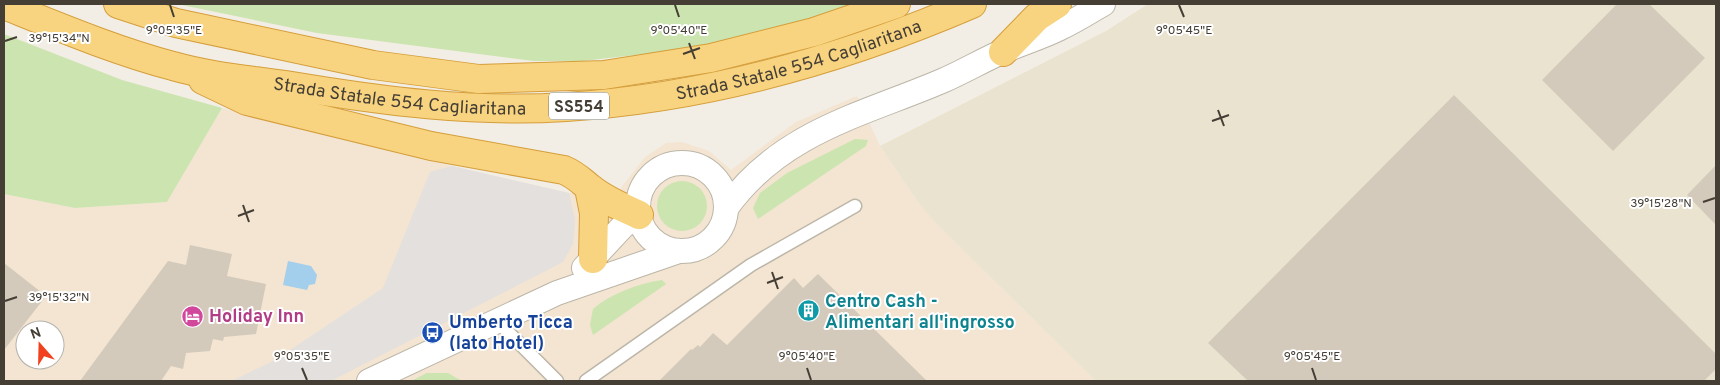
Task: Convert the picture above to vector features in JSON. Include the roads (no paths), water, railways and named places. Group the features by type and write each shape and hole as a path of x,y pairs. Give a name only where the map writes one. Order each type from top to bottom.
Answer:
{"highway":[{"name":"Strada Statale 554 Cagliaritana","path":"118,4 176,23 373,65 479,78 604,75 712,58 814,32 896,4"},
{"name":"Strada Statale 554 Cagliaritana","path":"4,5 77,34 175,67 369,99 464,107 564,107 626,102 705,88 812,62 909,31 972,4"},
{"path":"1002,52 1037,17 1057,4"},
{"path":"175,67 247,101 431,146 564,170 578,176 589,188 638,215"},
{"path":"589,188 594,213 593,259"}],"street":[{"path":"727,206 742,186 763,166 799,140 842,120 943,80 1002,52 1059,29 1103,4"},
{"path":"369,381 557,293 679,251 693,250 706,244 717,234 724,221 727,206 724,192 711,174 692,164 677,163 663,167 651,176 642,187 638,201 638,215 644,229 653,240 665,248 679,251"},
{"path":"557,293 624,226 638,215"}],"lane":[{"path":"586,381 751,264 855,206"},
{"path":"498,322 558,381"}],"water":[{"path":"288,261 311,266 317,275 315,284 309,285 307,290 283,285"}],"place":[{"name":"Centro Cash - Alimentari all'ingrosso","path":"809,311"},
{"name":"Holiday Inn","path":"193,316"},
{"name":"Umberto Ticca (lato Hotel)","path":"433,332"}]}
